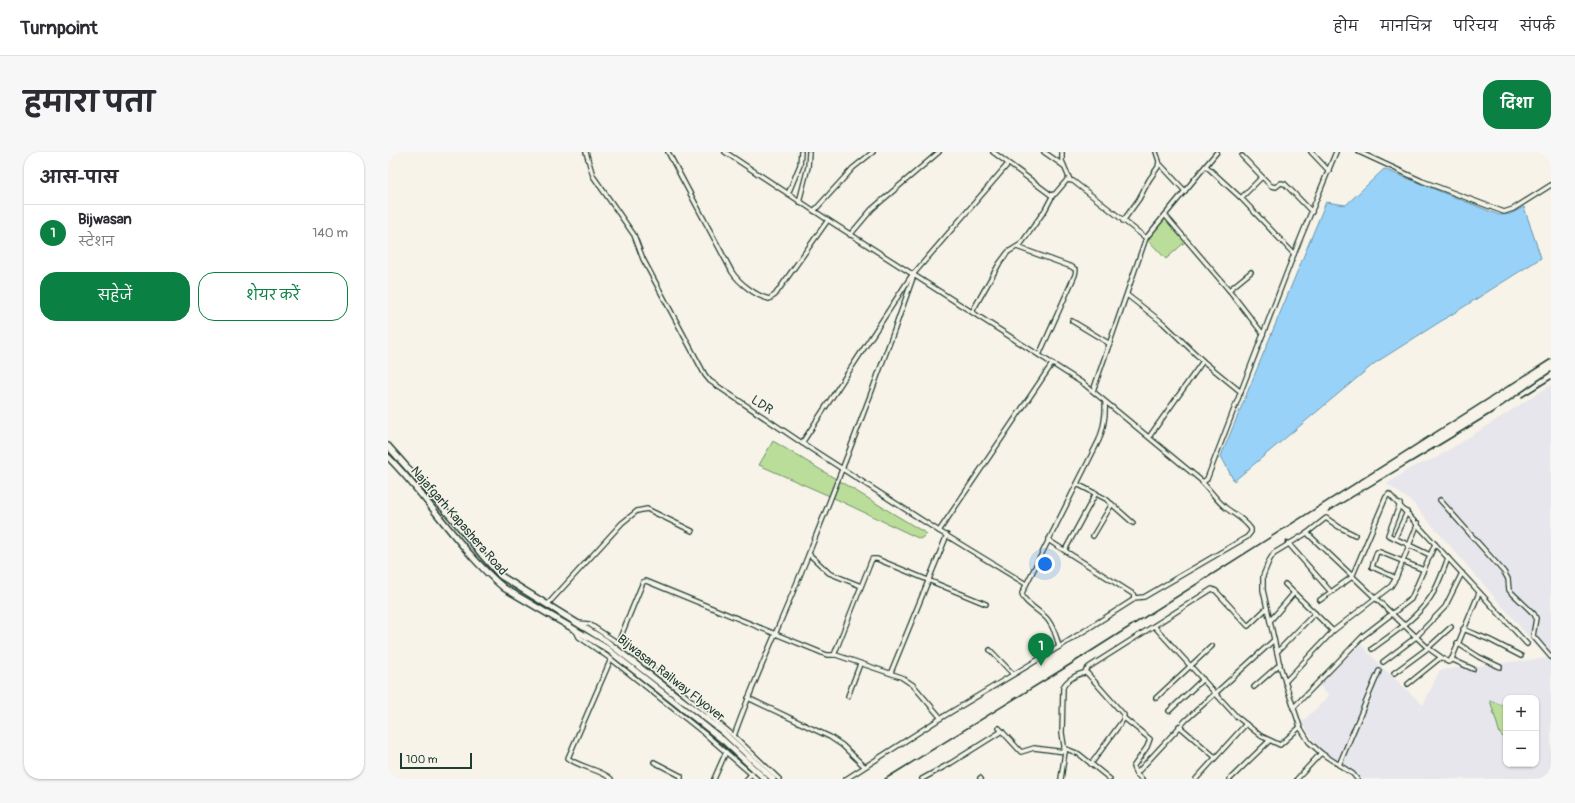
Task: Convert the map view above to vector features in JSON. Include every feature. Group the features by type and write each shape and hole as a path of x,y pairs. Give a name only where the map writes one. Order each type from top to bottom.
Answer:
{"main road":[{"name":"Bijwasan Railway Flyover","path":"388,446 501,576 578,623 622,653 722,731 773,779"},
{"name":"Najafgarh Kapashera Road","path":"388,458 482,567 504,588 578,631"},
{"path":"533,605 537,599"},
{"name":"Bijwasan Railway Flyover","path":"578,631 606,648 724,741 765,779"}],"street":[{"name":"LDR","path":"586,152 593,176 637,239 643,259 705,375 712,384 939,531 1026,584"},
{"path":"668,152 735,277 738,281 763,298 769,299 776,295 828,220"},
{"path":"725,152 799,202 1094,391 1105,402 1202,482 1227,509 1238,516 1251,530 1247,537 1144,597 1134,598 1131,602 941,718 864,766 846,779"},
{"path":"788,194 800,165 801,152"},
{"path":"799,202 809,161 809,152"},
{"path":"814,211 853,168 872,152"},
{"path":"850,235 872,210 939,152"},
{"path":"993,152 1049,194 1053,195"},
{"path":"1044,152 1064,166"},
{"path":"1062,152 1064,166 1070,180 1146,238"},
{"path":"1123,220 1140,199 1149,180 1156,171 1158,163 1156,152"},
{"path":"1094,391 1146,238 1217,152"},
{"path":"1311,152 1328,171"},
{"path":"1202,482 1205,482 1207,479 1294,254 1336,152"},
{"path":"1359,152 1422,181 1504,212 1513,210 1551,185"},
{"path":"1242,156 1274,188 1281,182 1285,184 1312,212"},
{"path":"1158,163 1185,191"},
{"path":"802,443 910,278 1008,164"},
{"path":"1206,166 1241,198 1294,254"},
{"path":"1241,198 1262,177"},
{"path":"972,312 999,264 1008,252 1017,247 1045,210 1053,195 1064,183 1070,180"},
{"path":"1165,215 1229,290 1263,334"},
{"path":"1017,247 1072,267 1076,270 1039,355"},
{"path":"1229,290 1251,272"},
{"path":"734,736 748,698 776,635 809,554 863,417 914,275"},
{"path":"1127,295 1163,323 1203,361 1241,392"},
{"path":"1072,321 1110,344"},
{"path":"1149,437 1203,361"},
{"path":"939,531 1052,364"},
{"path":"1059,647 1050,622 1022,596 1026,584 1101,435 1106,414 1105,402"},
{"path":"1077,484 1096,493 1112,504 1133,523"},
{"path":"1065,550 1096,493"},
{"path":"1320,600 1352,577 1387,495 1391,494 1479,593 1527,644"},
{"path":"1440,500 1504,572 1508,579 1509,590 1534,614 1536,618 1533,636 1551,658"},
{"path":"1093,536 1112,504"},
{"path":"1400,504 1387,533 1430,555"},
{"path":"547,605 622,523 637,511 647,510 692,531"},
{"path":"1395,538 1407,512"},
{"path":"1355,535 1338,527 1326,518 1307,533 1288,543 1274,553 1263,576 1263,590 1280,664 1300,727 1309,742 1320,753 1353,774 1357,779"},
{"path":"1285,682 1333,631 1391,586 1396,578 1408,544 1418,524"},
{"path":"1307,533 1428,648 1440,658 1449,662 1479,593"},
{"path":"891,672 946,535"},
{"path":"1048,540 1133,594 1134,598"},
{"path":"1288,543 1331,592"},
{"path":"1293,708 1363,636 1411,599 1435,544"},
{"path":"1396,578 1372,567 1378,552 1424,570"},
{"path":"809,554 829,573 861,586"},
{"path":"1372,650 1417,613 1431,598 1448,558"},
{"path":"834,655 870,560 874,559 928,579 986,604"},
{"path":"1383,662 1416,637 1445,607 1462,574"},
{"path":"618,643 645,581 827,655 834,655 891,672 902,677 913,685 941,718"},
{"path":"1286,584 1314,614 1333,631"},
{"path":"1061,779 1065,750 1062,733 1063,688 1066,682 1084,672 1212,589 1248,626 1267,608"},
{"path":"1270,621 1294,593"},
{"path":"1277,652 1314,614"},
{"path":"578,623 589,624 618,643 734,736 779,779"},
{"path":"1154,626 1246,724 1269,741 1280,745 1300,727"},
{"path":"1394,673 1428,648 1450,627"},
{"path":"1463,629 1490,640 1521,656"},
{"path":"578,631 579,636 611,659 752,773 757,779"},
{"path":"1136,774 1179,726 1274,640"},
{"path":"1457,643 1479,657 1500,667"},
{"path":"1156,698 1212,646"},
{"path":"990,650 1013,674"},
{"path":"1408,684 1440,658"},
{"path":"611,659 568,758 611,779"},
{"path":"1451,659 1473,669"},
{"path":"848,696 860,664"},
{"path":"1254,687 1280,664"},
{"path":"1339,765 1379,671"},
{"path":"1084,672 1087,673 1123,712 1124,718 1150,739 1147,747 1133,767 1136,774 1142,779"},
{"path":"1169,711 1204,679"},
{"path":"748,698 830,737 842,745 864,766"},
{"path":"1091,764 1124,718"},
{"path":"1196,779 1246,724"},
{"path":"1179,726 1215,757"},
{"path":"922,779 951,763 1000,730 1021,752 1039,748 1065,750 1079,754 1110,779"},
{"path":"1230,779 1269,741"},
{"path":"714,779 726,752"},
{"path":"1297,779 1320,753"},
{"path":"654,762 677,773 681,776 681,779"},
{"path":"747,779 752,773"}],"shaded area":[{"path":"1551,385 1551,779 1360,779 1359,775 1341,765 1318,748 1302,722 1329,696 1319,685 1361,644 1379,664 1423,705 1440,670 1547,658 1412,502 1387,484 1410,468 1436,458"}],"green space":[{"path":"1165,215 1186,241 1166,259 1146,238"},
{"path":"773,441 927,534 920,539 834,498 759,465"},
{"path":"1490,700 1503,706 1503,737 1500,734"}],"water":[{"path":"1384,169 1499,215 1510,214 1524,207 1541,258 1375,363 1234,481 1221,456 1326,202 1346,205"}],"railway":[{"path":"885,779 1063,669 1551,359"},
{"path":"1329,511 1496,410 1551,372"},
{"path":"1522,397 1551,379"}],"place":[{"name":"Bijwasan","path":"1041,666"}]}
